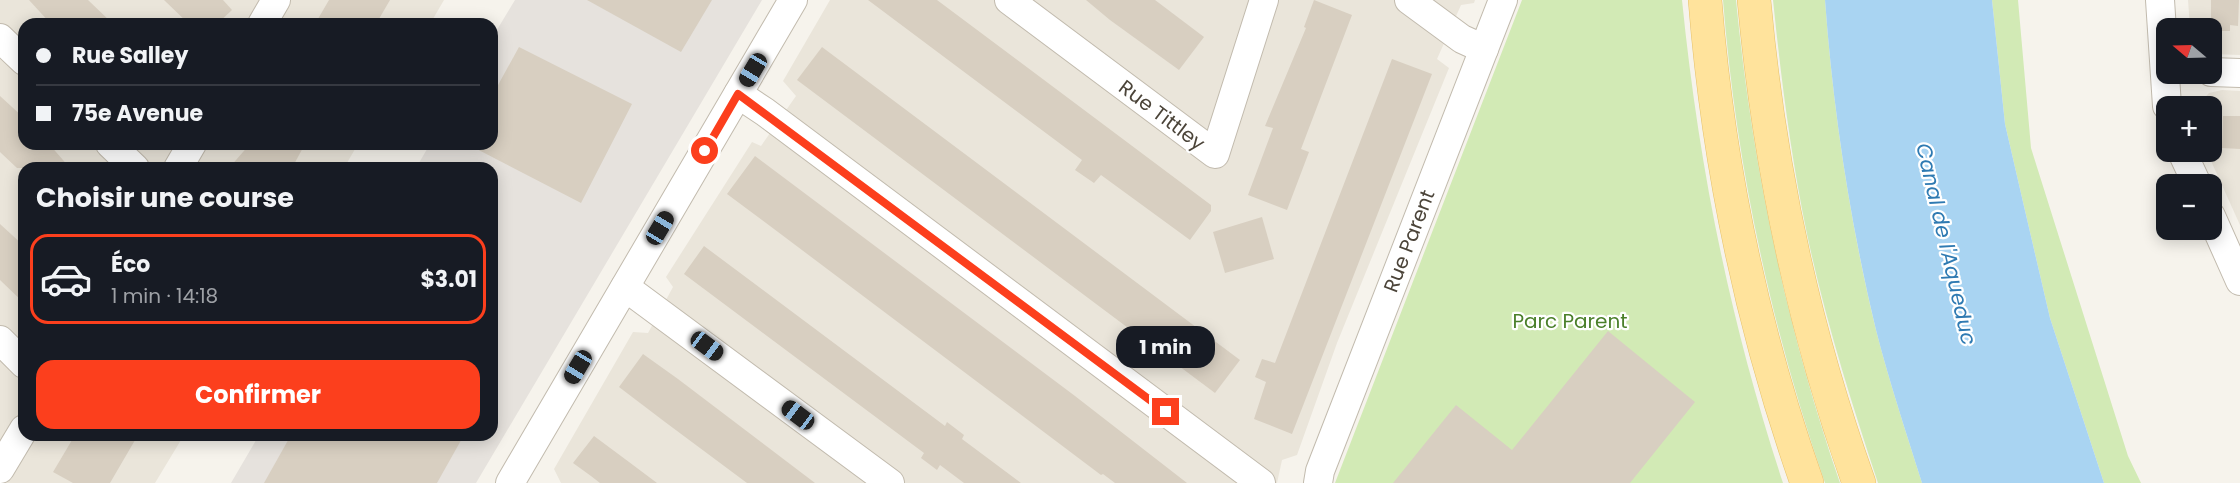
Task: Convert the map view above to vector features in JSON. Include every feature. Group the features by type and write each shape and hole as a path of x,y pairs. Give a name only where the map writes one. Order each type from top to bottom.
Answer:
{"main road":[{"path":"1705,0 1716,103 1736,225 1766,352 1807,483"},
{"path":"1754,0 1768,120 1783,213 1820,363 1859,483"}],"street":[{"path":"266,18 276,0"},
{"path":"511,482 793,0"},
{"name":"Rue Tittley","path":"1009,0 1215,154 1264,0"},
{"path":"1409,0 1453,33 1484,49"},
{"name":"Rue Parent","path":"1318,483 1320,471 1503,0"},
{"path":"2160,0 2161,18"},
{"path":"0,38 18,55"},
{"path":"2222,72 2240,73"},
{"path":"738,94 1261,483"},
{"path":"116,150 129,162"},
{"path":"2222,240 2240,281"},
{"path":"625,287 890,483"},
{"path":"0,340 18,358"},
{"path":"0,469 18,439"}],"shaded area":[{"path":"0,0 444,0 434,18 18,18 18,150 354,150 348,162 18,162 18,441 180,441 155,483 0,483"},
{"path":"515,0 762,0 476,483 231,483 256,441 498,441 498,162 420,162 426,150 498,150 498,28"},
{"path":"830,0 1475,0 1474,3 1461,5 1437,59 1449,68 1337,343 1297,455 1282,460 1277,483 561,483 554,469 633,332 648,333 673,287 666,277 752,142 761,146 796,96 783,81"},
{"path":"2188,0 2240,0 2240,55 2222,54 2222,18 2189,18"},
{"path":"2222,90 2240,91 2240,225 2222,185 2222,174 2217,174 2212,162 2222,162 2222,96 2206,96 2209,93"}],"green space":[{"name":"Parc Parent","path":"1522,0 1682,0 1707,184 1719,244 1747,363 1783,483 1335,483"},
{"path":"1723,0 1736,0 1751,123 1774,244 1803,364 1840,483 1825,483 1772,305 1737,123"},
{"path":"1773,0 1825,0 1838,125 1858,249 1881,349 1922,483 1878,483 1848,391 1830,329 1801,205 1779,59"},
{"path":"1992,0 2018,0 2031,148 2128,456 2141,483 2104,483 2050,318 2005,124"}],"water":[{"name":"Canal de l'Aqueduc","path":"1825,0 1992,0 2005,124 2023,202 2050,318 2104,483 1922,483 1881,349 1858,248 1838,124"}],"building":[{"path":"29,0 88,0 107,18 46,18"},
{"path":"164,0 223,0 232,10 223,18 183,18"},
{"path":"329,0 390,0 380,18 318,18"},
{"path":"587,0 712,0 681,52"},
{"path":"868,0 937,0 1211,205 1211,211 1190,240 1101,175 1094,183 1075,170 1082,160"},
{"path":"1086,0 1155,0 1204,37 1179,70"},
{"path":"1314,0 1352,15 1301,149 1309,152 1287,210 1248,195 1273,128 1265,126 1306,28 1304,27"},
{"path":"2211,0 2239,0 2238,26 2230,25 2230,31 2222,31 2222,18 2211,18"},
{"path":"519,47 632,104 581,203 479,150 498,150 498,85"},
{"path":"822,47 1240,360 1215,393 797,80"},
{"path":"1392,59 1432,74 1292,434 1254,419 1266,382 1255,377 1262,359 1275,363"},
{"path":"0,96 18,112 18,150 54,150 65,162 18,162 17,168 0,152"},
{"path":"2223,116 2240,116 2240,149 2222,148"},
{"path":"245,150 302,150 295,162 234,162"},
{"path":"755,156 1187,483 1115,483 1103,474 1101,475 727,194"},
{"path":"1262,217 1274,259 1225,273 1213,232"},
{"path":"0,224 18,240 18,297 0,280"},
{"path":"704,246 945,426 947,422 964,435 962,439 1021,483 964,483 940,465 937,470 921,458 924,453 684,274"},
{"path":"1608,331 1695,402 1630,483 1393,483 1456,405 1512,450"},
{"path":"643,354 815,483 747,483 665,422 619,387"},
{"path":"594,436 657,483 600,483 573,463"},
{"path":"71,441 134,441 110,483 73,483 53,472"},
{"path":"288,441 461,441 437,483 264,483"}],"route":[{"path":"705,151 738,94 1166,412"}]}
